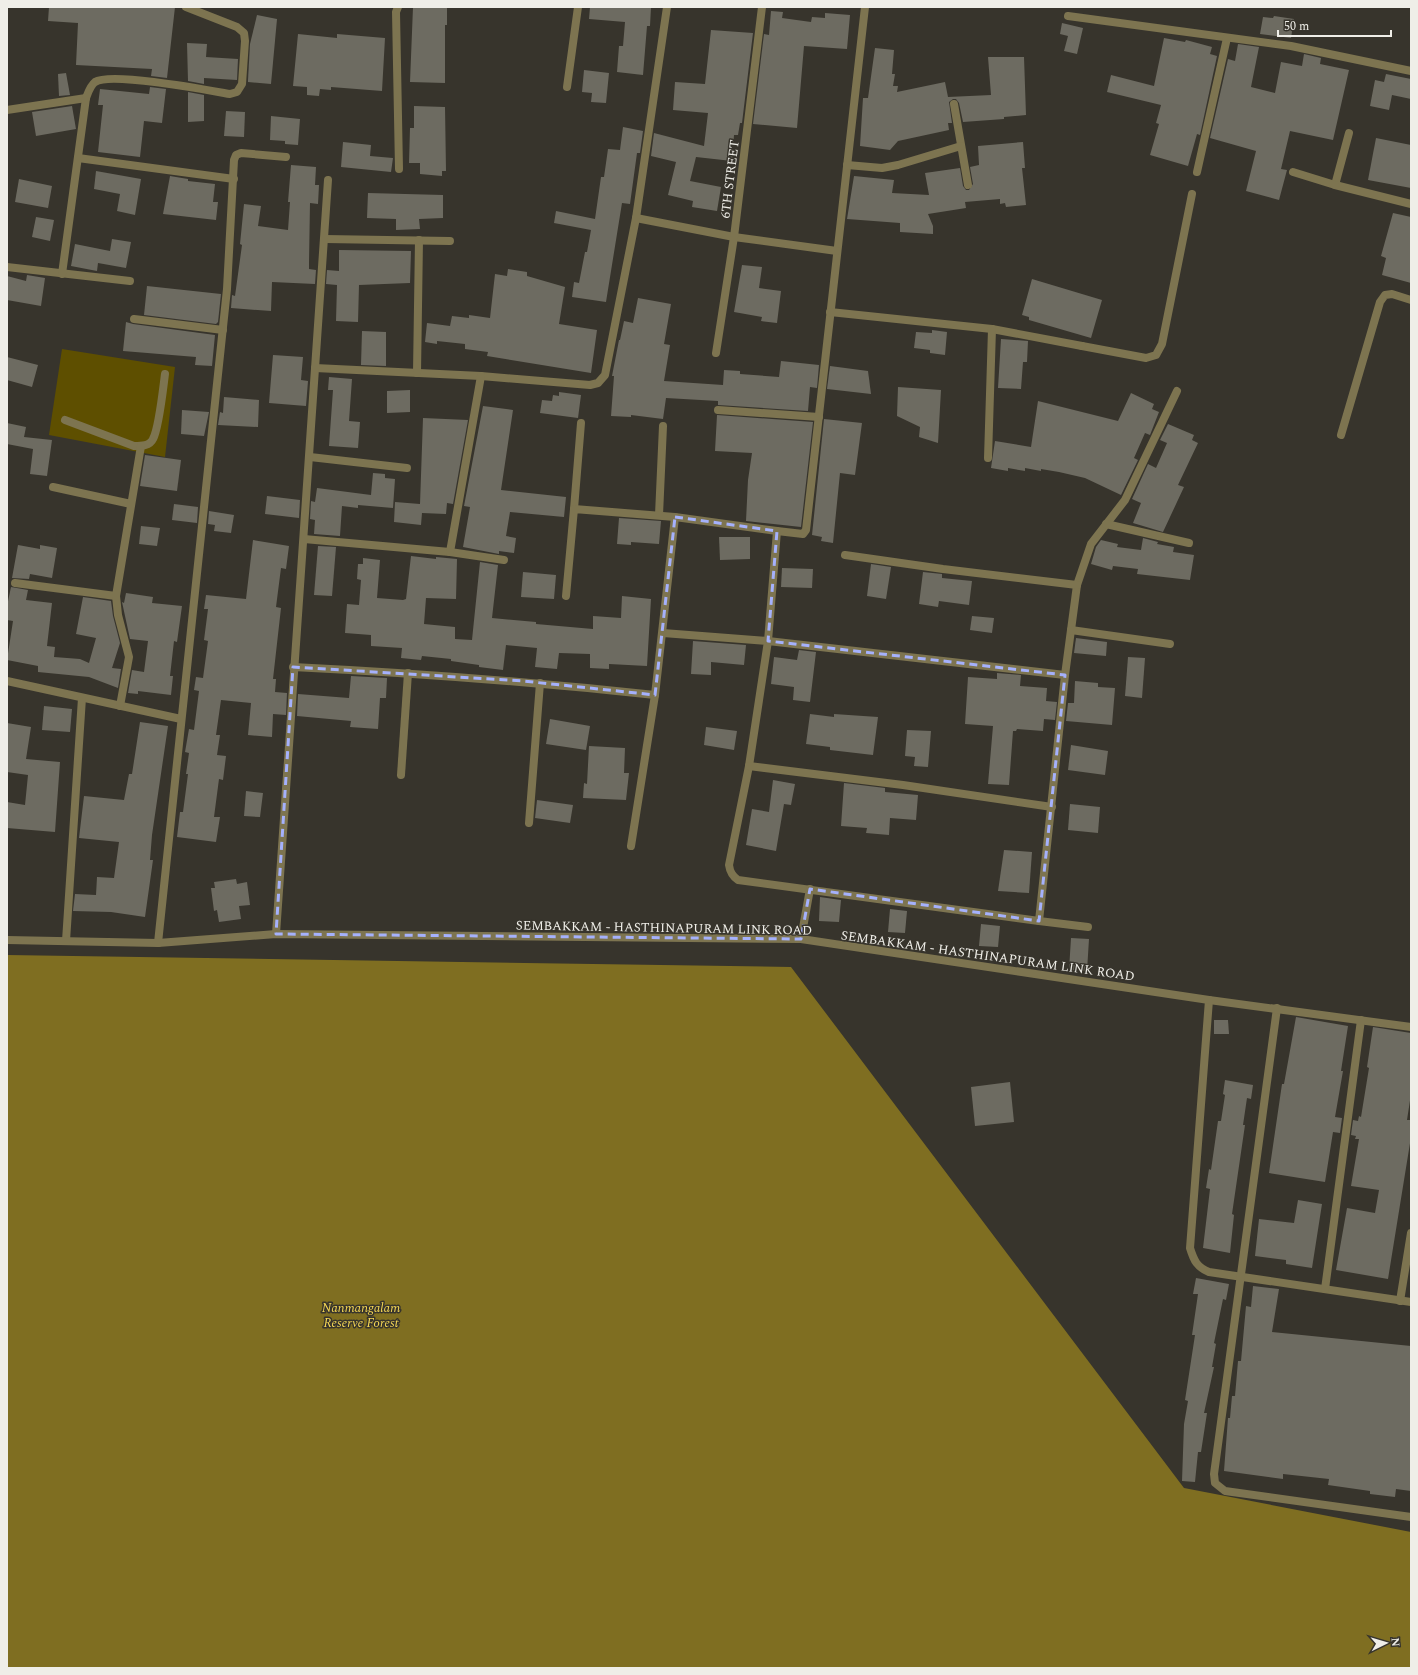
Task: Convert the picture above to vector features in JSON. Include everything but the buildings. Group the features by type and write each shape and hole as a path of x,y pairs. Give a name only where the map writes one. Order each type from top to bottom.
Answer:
{"street":[{"path":"62,274 86,98 91,87 101,80 142,80 230,94 237,92 242,84 245,41 244,34 237,27 186,7"},
{"path":"398,7 396,12 399,169"},
{"path":"567,87 578,7"},
{"path":"315,368 481,376 590,385 601,381 605,375 636,218 667,7"},
{"name":"6TH STREET","path":"716,353 734,237 762,7"},
{"path":"574,509 675,516 803,534 806,530 865,7"},
{"path":"1068,16 1290,46 1411,71"},
{"path":"1197,172 1227,38"},
{"path":"7,110 86,98"},
{"path":"954,104 968,185"},
{"path":"1335,185 1349,133"},
{"path":"847,165 882,168 898,165 961,146"},
{"path":"158,943 223,330 234,179 234,160 236,155 241,154 286,157"},
{"path":"78,158 234,179"},
{"path":"1293,172 1335,185 1411,204"},
{"path":"276,934 293,667 310,457 328,180"},
{"path":"830,312 992,329 1146,358 1154,356 1162,344 1192,194"},
{"path":"636,218 734,237 837,251"},
{"path":"325,239 450,241"},
{"path":"417,373 419,240"},
{"path":"7,267 130,281"},
{"path":"1341,435 1380,302 1385,295 1392,294 1411,300"},
{"path":"134,319 223,330"},
{"path":"988,458 992,329"},
{"path":"65,420 121,441 141,446 153,440 165,374"},
{"path":"450,552 481,376"},
{"path":"1039,921 1065,675 1077,585 1091,544 1124,500 1177,391"},
{"path":"718,410 819,417"},
{"path":"566,596 581,423"},
{"path":"658,515 663,426"},
{"path":"120,706 129,657 118,615 116,596 141,446"},
{"path":"310,457 407,468"},
{"path":"53,487 131,504"},
{"path":"631,846 655,695 675,516"},
{"path":"1106,524 1189,543"},
{"path":"777,531 768,641 749,766 729,865 730,872 738,880 1088,927"},
{"path":"304,539 450,552 504,560"},
{"path":"845,555 943,569 1077,585"},
{"path":"15,583 116,596"},
{"path":"1071,630 1170,644"},
{"path":"663,633 768,641 1065,675"},
{"path":"293,667 408,673 540,683 655,695"},
{"path":"401,775 408,673"},
{"path":"7,681 181,719"},
{"path":"529,823 540,683"},
{"path":"66,941 82,698"},
{"path":"749,766 903,785 1052,807"},
{"path":"801,939 810,889"},
{"name":"SEMBAKKAM - HASTHINAPURAM LINK ROAD","path":"7,940 158,943 276,934 801,939 1209,1000 1411,1027"},
{"path":"1209,1000 1190,1248 1194,1260 1200,1268 1210,1272 1411,1302"},
{"path":"1277,1008 1214,1474 1215,1483 1225,1491 1411,1517"},
{"path":"1325,1289 1361,1020"},
{"path":"1400,1301 1411,1233"}],"highlighted area":[{"path":"675,517 777,531 768,641 1065,675 1039,921 810,889 801,939 276,934 293,667 523,681 655,695"}],"shaded area":[{"path":"62,349 175,367 165,457 49,435"}],"green space":[{"name":"Nanmangalam Reserve Forest","path":"7,955 791,967 1184,1488 1411,1532 1411,1668 7,1668"}]}
